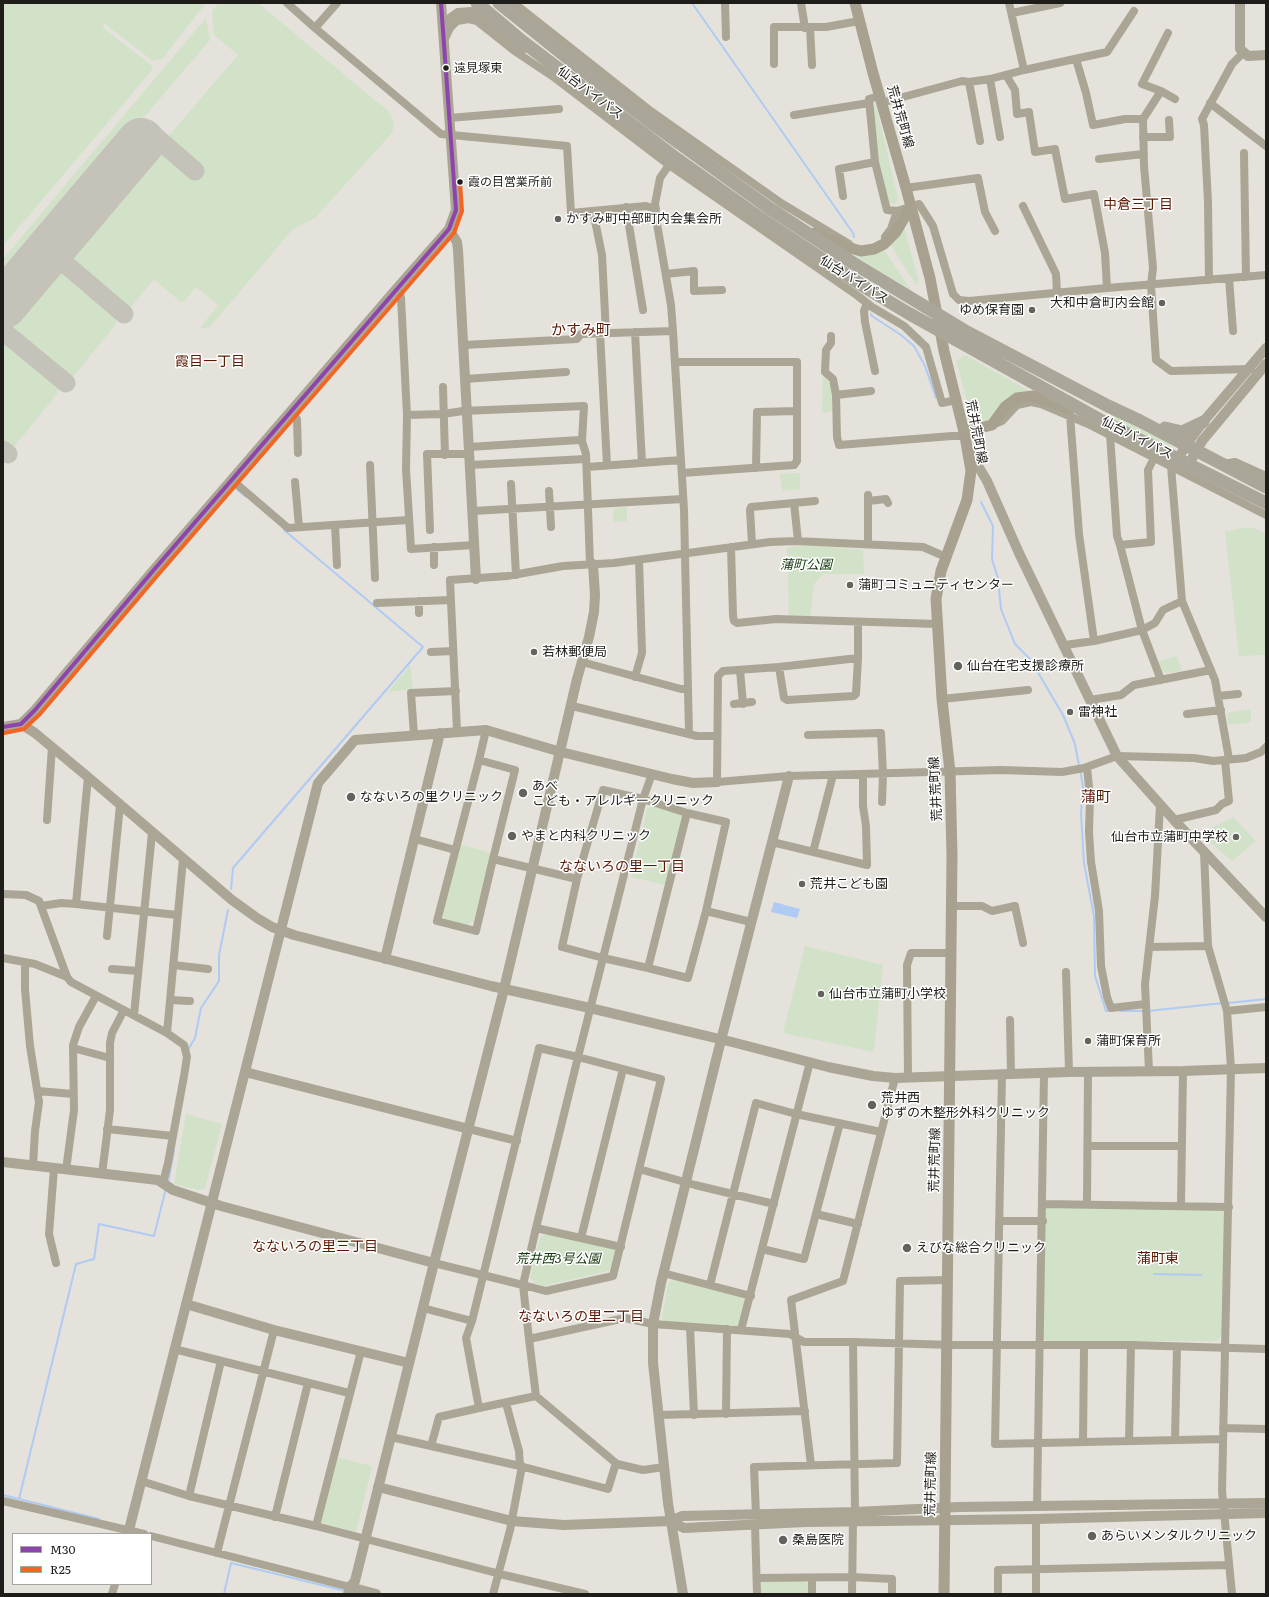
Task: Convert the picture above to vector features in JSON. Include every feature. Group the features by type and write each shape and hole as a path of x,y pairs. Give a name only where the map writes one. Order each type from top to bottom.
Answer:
{"highway":[{"name":"仙台バイパス","path":"477,3 522,42 673,156 860,291 940,330 1179,463 1266,503"},
{"name":"仙台バイパス","path":"499,3 657,127 769,208 853,263 966,332 985,340 1003,341 1059,372 1060,380 1266,487"},
{"path":"1140,421 1182,432 1203,422"}],"main road":[{"name":"荒井荒町線","path":"855,3 930,278 940,330 965,438 970,471 969,492 961,520 946,557 936,593 942,699 950,772 952,906 946,1280 944,1594"},
{"path":"792,223 847,247 861,251 874,249 884,244 896,232 911,206"},
{"path":"965,438 992,425 1010,402 1025,396 1033,396 1044,399 1102,421"}],"street":[{"path":"287,3 441,134 567,146 571,213 646,206 656,209"},
{"path":"315,28 337,3"},
{"path":"3,727 21,724 35,710 232,480 294,415 398,287 449,229 456,210 441,3"},
{"path":"514,3 648,109 780,203 850,244 862,246 882,240 891,229 897,211"},
{"path":"725,3 726,37"},
{"path":"801,3 807,28 812,64"},
{"path":"1010,3 1024,70"},
{"path":"1012,13 1060,3"},
{"path":"1240,3 1240,48 1248,56 1266,55"},
{"path":"1134,10 1107,52 990,79 969,82 962,81 880,99 869,99 875,162 887,210 897,211 919,204 933,226 953,294 959,300 969,301 1266,275"},
{"path":"443,44 446,23 458,13 471,12 477,14 514,43 545,58"},
{"path":"443,44 450,28 457,21 468,19 477,21 516,52 555,78 669,165 860,291 867,303 904,326 921,341 926,347 942,403 956,400"},
{"path":"774,64 774,28 826,27 859,21"},
{"path":"1168,33 1142,84 1161,91 1175,99"},
{"path":"1209,280 1208,202 1204,125 1202,119 1232,64 1244,52"},
{"path":"1076,59 1086,93 1093,125 1124,119 1143,119"},
{"path":"1006,75 1015,90 1017,114 1029,112 1035,152 1055,149 1065,199 1094,194 1105,253 1107,288"},
{"path":"990,79 1000,137"},
{"path":"969,82 980,140"},
{"path":"1161,91 1143,119 1143,154 1153,268 1151,285 1156,360 1171,371 1248,369 1263,367"},
{"path":"794,115 870,103"},
{"path":"1210,103 1266,146"},
{"path":"449,118 559,109"},
{"path":"1143,137 1170,137 1169,120"},
{"path":"1244,153 1246,277"},
{"path":"1098,159 1143,154"},
{"path":"843,196 839,169 875,162"},
{"path":"669,165 660,178 655,204 666,274 675,362 686,554 689,734"},
{"path":"906,188 978,178 985,212 995,231"},
{"path":"1023,206 1056,274 1057,293"},
{"path":"626,208 643,310"},
{"path":"593,211 602,255 607,465"},
{"path":"449,229 457,242 470,450 476,579"},
{"path":"666,274 694,271 694,291 722,290"},
{"path":"1229,278 1233,331"},
{"path":"398,287 401,298 407,415 406,469 411,549 474,545"},
{"path":"867,303 864,311 865,322 875,371"},
{"path":"464,345 578,339 581,334 673,331"},
{"path":"635,332 642,463"},
{"path":"831,336 831,343 826,350 825,372 833,379 836,395 836,437 839,445 952,436 965,438 1117,756 1160,805 1266,917"},
{"path":"1174,820 1216,810 1222,804 1229,801 1227,759 1221,710 1215,680 1182,601 1179,463 1191,448 1203,422 1248,369 1265,352"},
{"path":"675,362 797,362 797,461 794,465 682,473"},
{"path":"1191,448 1202,441 1263,367"},
{"path":"465,379 566,372"},
{"path":"443,387 445,455"},
{"path":"836,395 871,391"},
{"path":"992,425 1002,421 1016,405 1026,402 1041,404 1070,415 1154,458 1179,463 1266,515"},
{"path":"349,1590 355,1581 366,1540 434,1263 504,989 594,612 595,595 591,564 587,463 585,448 582,441 584,406 407,415"},
{"path":"756,468 757,412 797,411"},
{"path":"294,415 298,453"},
{"path":"1070,415 1079,534 1094,641"},
{"path":"1110,435 1117,536 1142,630 1161,680"},
{"path":"430,530 427,454 445,455 470,450 579,440 582,441"},
{"path":"1120,545 1151,542 1148,470 1154,458"},
{"path":"470,465 587,463 607,465 681,460"},
{"path":"1223,464 1235,462 1266,476"},
{"path":"370,465 375,578"},
{"path":"232,480 288,528 408,520"},
{"path":"295,482 299,527"},
{"path":"511,484 516,575"},
{"path":"549,491 551,527"},
{"path":"868,544 868,498 886,499 888,502"},
{"path":"473,511 683,499"},
{"path":"752,544 751,507 815,501"},
{"path":"794,503 798,541"},
{"path":"335,525 337,565"},
{"path":"457,731 450,580 516,575 563,566 639,560 752,544 798,541 923,547 946,557"},
{"path":"731,547 733,616 734,621 737,623 776,619 937,624"},
{"path":"434,548 434,566"},
{"path":"634,677 642,653 639,560"},
{"path":"377,603 450,600"},
{"path":"419,601 420,613"},
{"path":"1065,645 1094,641 1142,630 1155,623 1163,610 1182,601"},
{"path":"779,667 784,698 787,700 854,696 856,694 858,658 858,622"},
{"path":"430,652 454,651"},
{"path":"717,782 718,676 723,671 779,667 858,658"},
{"path":"582,662 681,689 688,689"},
{"path":"740,670 739,704 752,702"},
{"path":"1090,700 1121,695 1134,685 1211,670"},
{"path":"942,699 1028,690"},
{"path":"414,735 411,693 456,691"},
{"path":"1218,696 1238,694"},
{"path":"572,706 697,736 717,736"},
{"path":"1187,714 1221,710"},
{"path":"21,724 52,747 247,912 281,931 504,989 721,1039 846,1071 895,1078 1069,1072 1183,1071 1231,1068 1266,1068"},
{"path":"479,760 515,770 476,931 437,921 486,730"},
{"path":"3,1501 128,1532 318,783 355,740 457,731 486,730 561,752 693,783 789,776 1001,770 1062,772 1085,767 1117,756 1188,757 1213,761 1246,758 1261,752 1266,747"},
{"path":"385,959 440,733"},
{"path":"808,735 881,733 883,774 882,802"},
{"path":"47,820 52,747"},
{"path":"1085,767 1090,797 1089,832 1091,862 1099,911 1101,966 1107,998 1112,1008 1146,1009"},
{"path":"652,774 643,799 590,1008 523,1285 536,1396 617,1464 643,1470 664,1467"},
{"path":"772,842 867,865 866,826 863,806 863,774"},
{"path":"813,852 833,775"},
{"path":"683,1594 670,1521 664,1467 660,1416 653,1363 653,1324 663,1273 721,1039 789,776"},
{"path":"76,904 88,777"},
{"path":"602,790 643,799 687,813 726,822 706,911 688,978 562,947 578,879 602,790"},
{"path":"107,936 120,805"},
{"path":"1149,1071 1144,984 1155,896 1160,805"},
{"path":"648,968 687,813"},
{"path":"134,1015 152,833"},
{"path":"415,838 455,850"},
{"path":"1204,852 1208,946 1225,1005 1231,1068 1223,1428 1223,1509 1232,1594"},
{"path":"167,1033 183,859"},
{"path":"493,859 578,879"},
{"path":"3,894 26,895 39,901 67,977 71,982 167,1033 184,1045 187,1057 165,1186"},
{"path":"41,906 61,903 178,915"},
{"path":"952,906 982,906 992,911 1015,906 1023,943"},
{"path":"706,911 751,922"},
{"path":"1149,947 1208,946"},
{"path":"908,1077 907,965 910,953 951,953"},
{"path":"3,958 35,964 67,977"},
{"path":"25,962 25,989 30,1046 39,1102 35,1130 33,1166"},
{"path":"173,965 208,969"},
{"path":"112,968 138,971"},
{"path":"1066,972 1069,1072"},
{"path":"66,1170 73,1117 73,1048 75,1036 96,996"},
{"path":"170,1000 190,1001"},
{"path":"1225,1005 1266,1007"},
{"path":"102,1174 110,1110 110,1058 112,1033 124,1010"},
{"path":"1010,1020 999,1221 995,1444 1223,1438"},
{"path":"73,1048 110,1058"},
{"path":"3,1162 158,1180 165,1186 212,1203 434,1263 483,1275 546,1291 613,1276 661,1078 539,1048 517,1141 483,1275 472,1321 466,1338 479,1408"},
{"path":"741,1330 751,1296 810,1062"},
{"path":"581,1238 623,1069"},
{"path":"1181,1205 1183,1071"},
{"path":"245,1072 517,1141"},
{"path":"1087,1204 1088,1072"},
{"path":"1037,1506 1043,1221 1044,1074"},
{"path":"811,1464 791,1300 843,1281 895,1078"},
{"path":"38,1091 73,1094"},
{"path":"710,1285 756,1103 796,1114 881,1132"},
{"path":"762,1249 804,1259 840,1123"},
{"path":"107,1129 173,1136"},
{"path":"1088,1146 1182,1146"},
{"path":"54,1168 48,1234 56,1263"},
{"path":"639,1169 774,1204"},
{"path":"1043,1204 1181,1205 1229,1207"},
{"path":"816,1214 858,1224"},
{"path":"999,1221 1043,1221"},
{"path":"536,1228 620,1247"},
{"path":"663,1273 751,1296"},
{"path":"757,1594 754,1467 897,1462 900,1281 946,1280"},
{"path":"186,1304 274,1330 409,1363"},
{"path":"423,1308 472,1321"},
{"path":"529,1339 625,1318 653,1324 790,1334 804,1342 946,1345 1131,1345 1266,1349"},
{"path":"690,1327 694,1414"},
{"path":"726,1414 727,1329"},
{"path":"217,1553 274,1330"},
{"path":"853,1342 855,1512"},
{"path":"1129,1441 1131,1345"},
{"path":"1083,1442 1084,1346"},
{"path":"1175,1440 1177,1347"},
{"path":"174,1349 349,1393"},
{"path":"316,1526 361,1351"},
{"path":"189,1496 221,1361"},
{"path":"275,1517 308,1383"},
{"path":"431,1446 439,1417 536,1396"},
{"path":"493,1594 512,1521 521,1466 519,1450 506,1403"},
{"path":"660,1416 805,1411"},
{"path":"1223,1428 1266,1429"},
{"path":"391,1437 521,1466 608,1489 615,1466 617,1464"},
{"path":"141,1481 189,1496 316,1526 366,1540 585,1594"},
{"path":"378,1487 512,1521 564,1525 670,1521 682,1516 805,1522 1036,1519 1223,1509 1266,1503"},
{"path":"755,1520 855,1512 1037,1506 1223,1509 1266,1513"},
{"path":"1036,1519 1036,1594"},
{"path":"852,1594 853,1522"},
{"path":"152,1536 349,1590 376,1594"},
{"path":"998,1594 998,1570 1229,1566"},
{"path":"757,1578 852,1577 892,1579 892,1594"},
{"path":"812,1578 812,1594"}],"green space":[{"path":"3,3 206,3 162,59 153,61 105,24 102,27 151,65 153,69 3,246"},
{"path":"219,3 258,3 388,111 394,125 392,133 315,218 292,230 210,327 199,329 218,305 196,287 182,303 154,279 131,307 124,307 74,265 71,256 74,247 159,147 164,147 194,174 198,170 166,142 166,139 238,55 214,35 212,11"},
{"path":"206,18 210,40 3,282 3,259"},
{"path":"876,105 898,199 896,203 893,204 889,202 879,161 873,106"},
{"path":"904,226 919,283 916,285 890,244"},
{"path":"883,249 911,290 855,256"},
{"path":"59,271 69,274 114,311 117,318 116,324 74,376 69,377 63,376 17,337 13,333 11,327 12,319 51,273"},
{"path":"3,341 8,342 56,382 58,388 57,394 13,448 3,445"},
{"path":"965,355 1031,392 990,422 974,427 956,361"},
{"path":"823,376 831,384 832,411 822,413"},
{"path":"1110,414 1169,443 1169,449 1122,425 1109,417"},
{"path":"800,473 800,489 782,491 780,474"},
{"path":"627,507 627,521 614,522 613,513 615,508"},
{"path":"1243,528 1254,528 1266,534 1265,655 1239,656 1225,532"},
{"name":"蒲町公園","path":"799,546 821,546 863,550 864,574 823,574 814,584 810,621 789,620 787,548"},
{"path":"1177,656 1182,671 1167,673 1162,671 1159,661"},
{"path":"410,665 413,689 388,692"},
{"path":"1251,709 1251,721 1228,725 1227,713"},
{"path":"652,806 681,813 683,816 666,885 631,877 647,809"},
{"path":"1233,817 1256,841 1232,861 1209,841 1211,828"},
{"path":"459,844 491,853 474,921 468,925 445,919 442,915"},
{"path":"805,946 883,965 874,1052 783,1033"},
{"path":"186,1114 222,1124 205,1188 200,1190 174,1184"},
{"path":"1043,1204 1222,1209 1225,1213 1222,1336 1216,1341 1050,1341 1044,1339 1041,1335"},
{"name":"荒井西3号公園","path":"549,1234 613,1249 617,1254 611,1269 608,1271 542,1286 534,1283 530,1277 540,1237"},
{"path":"673,1280 742,1297 745,1300 741,1323 736,1329 665,1322 662,1318 668,1284"},
{"path":"336,1457 372,1466 356,1532 322,1523 320,1518"},
{"path":"804,1579 808,1584 808,1594 757,1594 757,1582"}],"water":[{"path":"774,902 800,909 797,918 771,912"}],"waterway":[{"path":"692,3 853,233 854,237"},
{"path":"871,314 914,346 925,366 936,398"},
{"path":"240,478 245,472"},
{"path":"233,486 246,497"},
{"path":"981,502 993,526 992,559 998,579 1001,609 1015,644 1030,659 1063,715 1075,744 1079,766"},
{"path":"231,889 233,868 423,647 284,530"},
{"path":"1080,770 1083,786 1081,814 1084,863 1094,916 1095,976 1106,1011 1110,1011"},
{"path":"188,1050 195,1038 201,1008 219,981 219,955 228,910"},
{"path":"1228,1003 1266,999"},
{"path":"1148,1011 1223,1003"},
{"path":"1120,1011 1144,1011"},
{"path":"168,1183 174,1150"},
{"path":"19,1499 76,1264 94,1259 99,1224 154,1236 166,1188"},
{"path":"1154,1274 1201,1275"},
{"path":"3,1495 99,1519"},
{"path":"224,1594 231,1563 346,1591"}],"taxiway":[{"path":"150,132 195,171"},
{"path":"49,250 124,314"},
{"path":"3,331 66,383"},
{"path":"3,450 8,454"}],"runway":[{"path":"3,305 141,142"}],"transit line":[{"name":"M30","path":"3,727 21,724 35,710 152,572 449,229 456,210 441,3"},
{"name":"R25","path":"4,733 24,729 40,714 157,576 454,233 462,211 460,182"}],"place":[{"name":"遠見塚東","path":"446,68"},
{"name":"霞の目営業所前","path":"460,182"},
{"name":"かすみ町中部町内会集会所","path":"558,219"},
{"name":"大和中倉町内会館","path":"1162,303"},
{"name":"ゆめ保育園","path":"1032,310"},
{"name":"蒲町コミュニティセンター","path":"850,585"},
{"name":"若林郵便局","path":"534,652"},
{"name":"仙台在宅支援診療所","path":"958,666"},
{"name":"雷神社","path":"1070,712"},
{"name":"あべ こども・アレルギークリニック","path":"523,793"},
{"name":"なないろの里クリニック","path":"351,797"},
{"name":"やまと内科クリニック","path":"512,836"},
{"name":"仙台市立蒲町中学校","path":"1236,837"},
{"name":"荒井こども園","path":"802,884"},
{"name":"仙台市立蒲町小学校","path":"821,994"},
{"name":"蒲町保育所","path":"1088,1041"},
{"name":"荒井西 ゆずの木整形外科クリニック","path":"872,1105"},
{"name":"えびな総合クリニック","path":"907,1248"},
{"name":"あらいメンタルクリニック","path":"1092,1536"},
{"name":"桑島医院","path":"783,1540"}],"district":[{"name":"中倉三丁目","path":"1138,205"},
{"name":"かすみ町","path":"581,331"},
{"name":"霞目一丁目","path":"210,362"},
{"name":"蒲町","path":"1096,798"},
{"name":"なないろの里一丁目","path":"622,867"},
{"name":"なないろの里三丁目","path":"315,1247"},
{"name":"蒲町東","path":"1158,1259"},
{"name":"なないろの里二丁目","path":"581,1317"}]}
